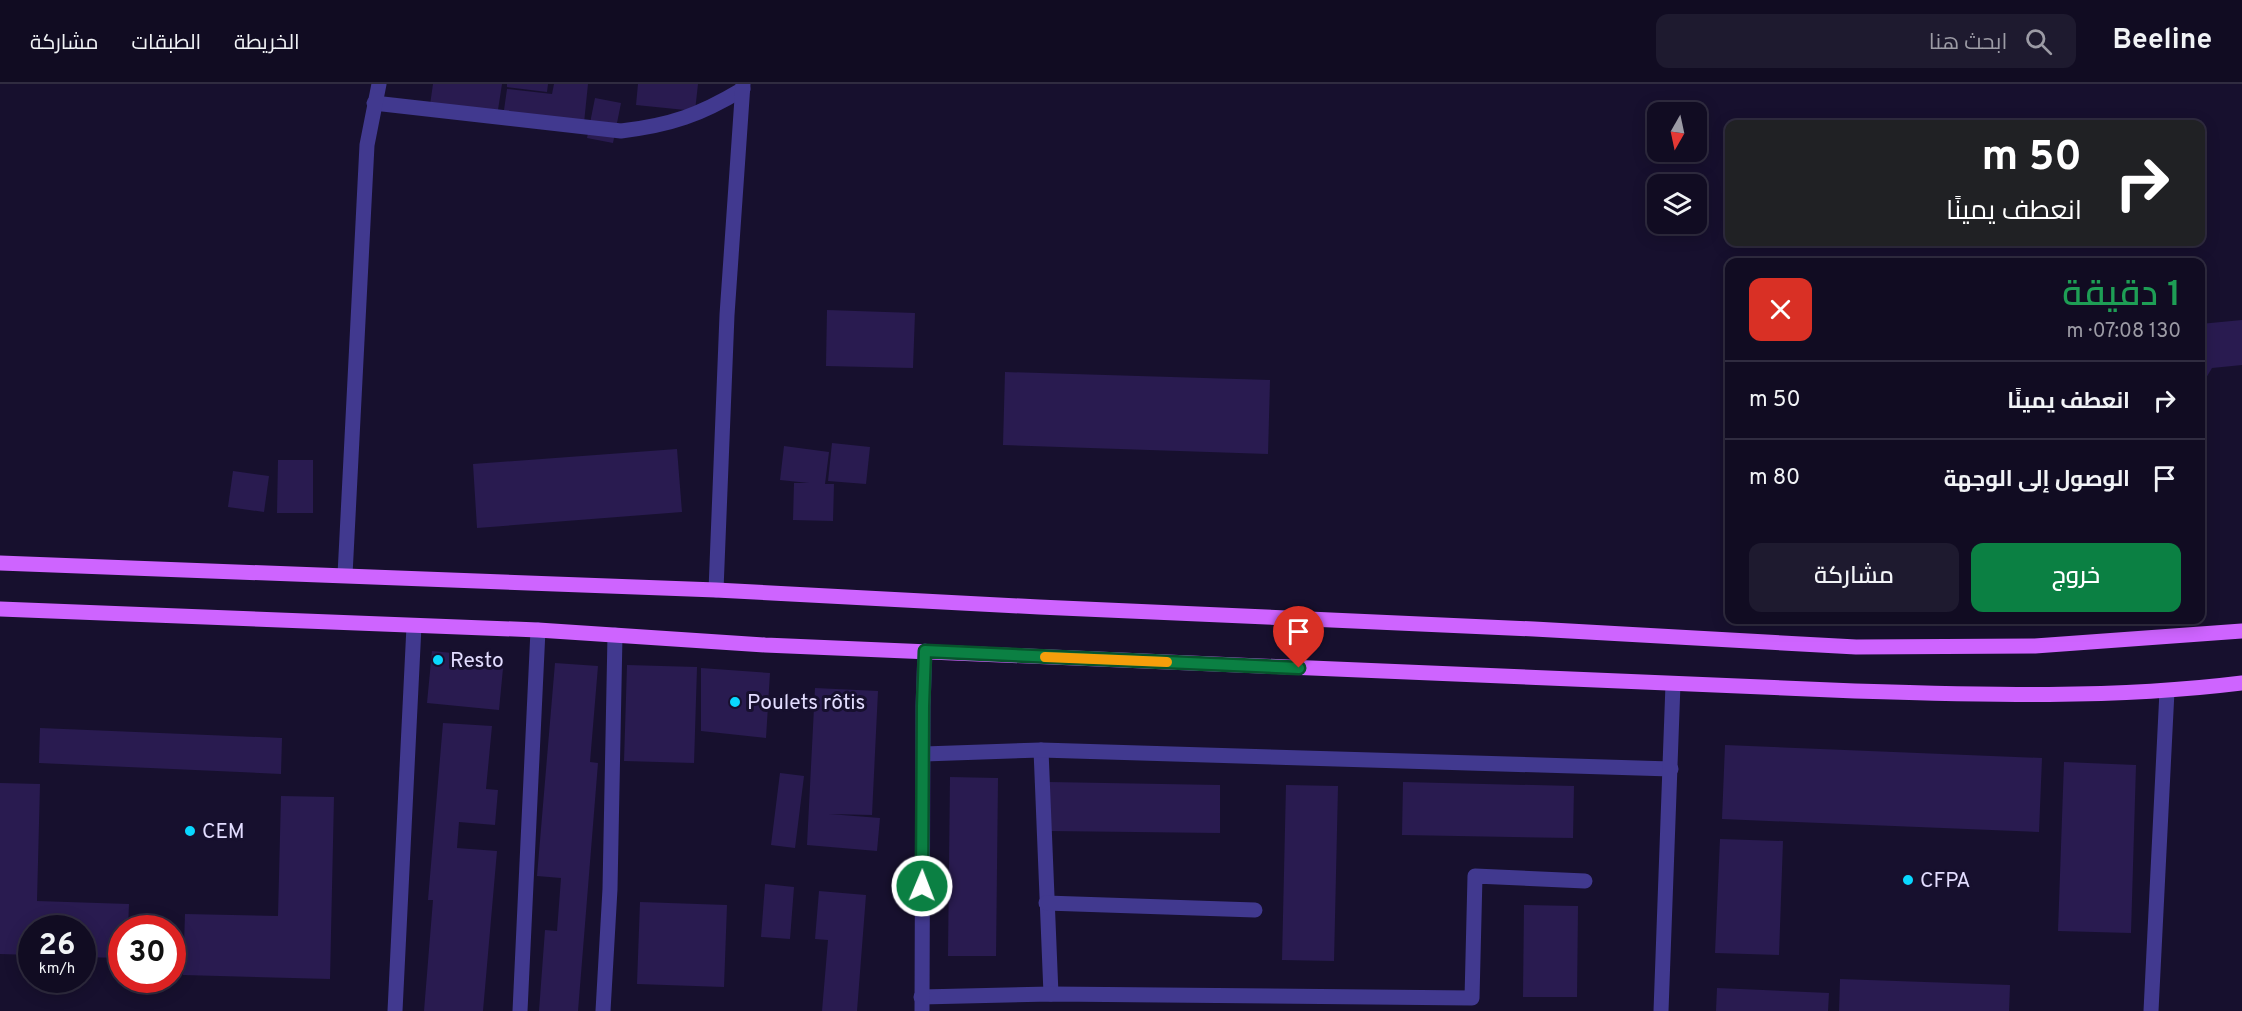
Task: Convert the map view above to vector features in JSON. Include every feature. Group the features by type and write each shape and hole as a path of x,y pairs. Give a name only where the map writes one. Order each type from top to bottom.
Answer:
{"main road":[{"path":"0,563 716,590 1040,608 1522,628 1856,647 2035,646 2242,631"},
{"path":"0,609 538,630 925,651 1673,684 1988,695 2167,691 2242,683"}],"street":[{"path":"345,575 367,145 379,84"},
{"path":"374,103 621,131 654,127 686,119 716,106 743,86"},
{"path":"716,590 727,315 743,86"},
{"path":"395,1011 414,626"},
{"path":"520,1011 538,630"},
{"path":"603,1011 610,889 615,635"},
{"path":"925,651 922,1004 1051,994 1472,998 1475,876 1585,881"},
{"path":"1661,1011 1673,684"},
{"path":"2151,1011 2167,691"},
{"path":"924,754 1041,750 1671,769"},
{"path":"1041,750 1051,994"},
{"path":"1046,903 1255,910"}],"building":[{"path":"433,84 502,84 497,116 430,105"},
{"path":"507,84 548,84 547,92 507,87"},
{"path":"554,84 588,84 584,123 502,124 507,89 552,94"},
{"path":"638,84 698,84 695,111 636,105"},
{"path":"595,98 621,103 613,143 587,138"},
{"path":"827,310 915,313 913,368 826,366"},
{"path":"2242,320 2242,365 2212,368 2205,380 2205,324"},
{"path":"1005,372 1270,380 1268,454 1003,445"},
{"path":"832,443 870,447 866,484 828,481"},
{"path":"784,446 829,452 825,484 834,484 833,521 793,520 794,483 809,483 780,480"},
{"path":"677,449 682,512 477,528 473,464"},
{"path":"278,460 313,460 313,513 277,513"},
{"path":"233,471 269,476 264,512 228,507"},
{"path":"432,651 504,658 499,710 427,703"},
{"path":"555,663 598,666 590,762 598,763 578,1011 539,1011 545,930 557,931 561,878 537,876"},
{"path":"627,665 697,667 694,763 624,761"},
{"name":"Poulets rôtis","path":"701,668 770,673 766,738 701,731"},
{"path":"815,688 878,691 872,815 829,814 880,818 877,851 807,845"},
{"path":"443,723 492,726 486,789 498,790 495,825 459,822 457,848 497,851 483,1011 424,1011 433,900 428,900"},
{"path":"40,728 282,738 281,774 39,763"},
{"path":"1725,745 2042,758 2039,832 1722,819"},
{"path":"2064,762 2136,765 2131,933 2058,931"},
{"path":"780,773 804,776 795,848 771,845"},
{"path":"950,777 998,778 996,956 948,956"},
{"path":"1049,782 1220,785 1220,833 1048,831"},
{"path":"1403,782 1574,786 1573,838 1402,835"},
{"path":"0,783 40,784 37,901 129,904 129,915 108,915 108,958 96,957 96,915 18,915 18,955 0,954"},
{"path":"1286,785 1338,786 1334,961 1282,960"},
{"path":"281,796 334,797 330,979 186,975 185,914 278,916"},
{"path":"1720,839 1783,841 1779,955 1715,953"},
{"path":"765,884 794,887 790,939 761,937"},
{"path":"819,891 866,895 857,1011 822,1011 828,940 815,939"},
{"path":"640,902 727,905 724,987 637,984"},
{"path":"1524,905 1578,906 1577,997 1523,997"},
{"path":"1840,979 2010,985 2009,1011 1839,1011"},
{"path":"1717,988 1829,993 1828,1011 1716,1011"}],"slow traffic":[{"path":"1045,657 1167,662"}],"place":[{"name":"Resto","path":"438,660"},
{"name":"Poulets rôtis","path":"735,702"},
{"name":"CEM","path":"190,831"},
{"name":"CFPA","path":"1908,880"}],"route":[{"path":"922,886 925,651 1299,668"}]}
